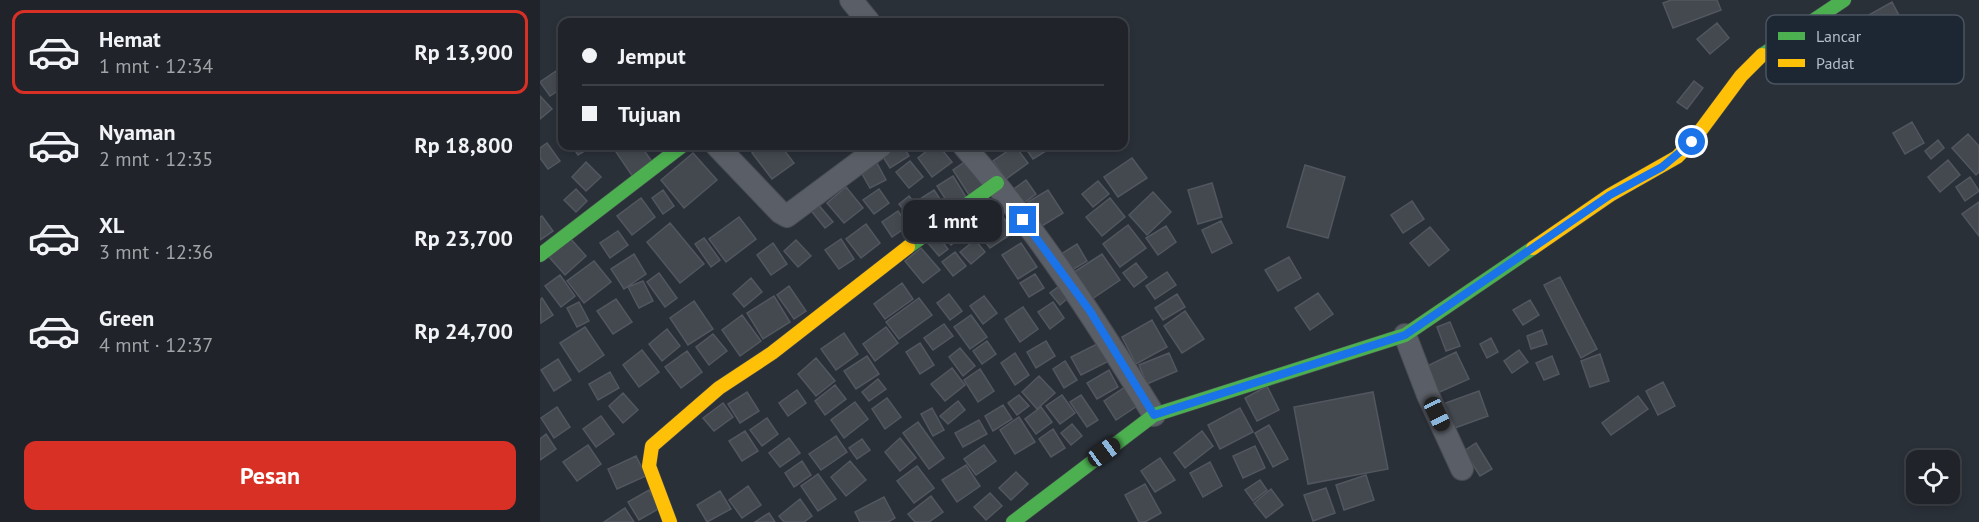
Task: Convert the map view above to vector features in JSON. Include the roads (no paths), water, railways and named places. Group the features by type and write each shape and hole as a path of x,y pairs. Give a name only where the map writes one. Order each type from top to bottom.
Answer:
{"street":[{"path":"851,0 866,18"},
{"path":"1822,15 1844,0"},
{"path":"1013,522 1154,415 1405,335 1610,195 1677,157 1692,142 1741,76 1766,53"},
{"path":"540,255 676,150"},
{"path":"721,150 780,212 787,216 876,150"},
{"path":"968,150 997,183 1090,311 1154,415"},
{"path":"670,522 649,466 652,446 719,388 772,353 903,251 997,183"},
{"path":"1405,335 1428,395 1462,469"}]}
